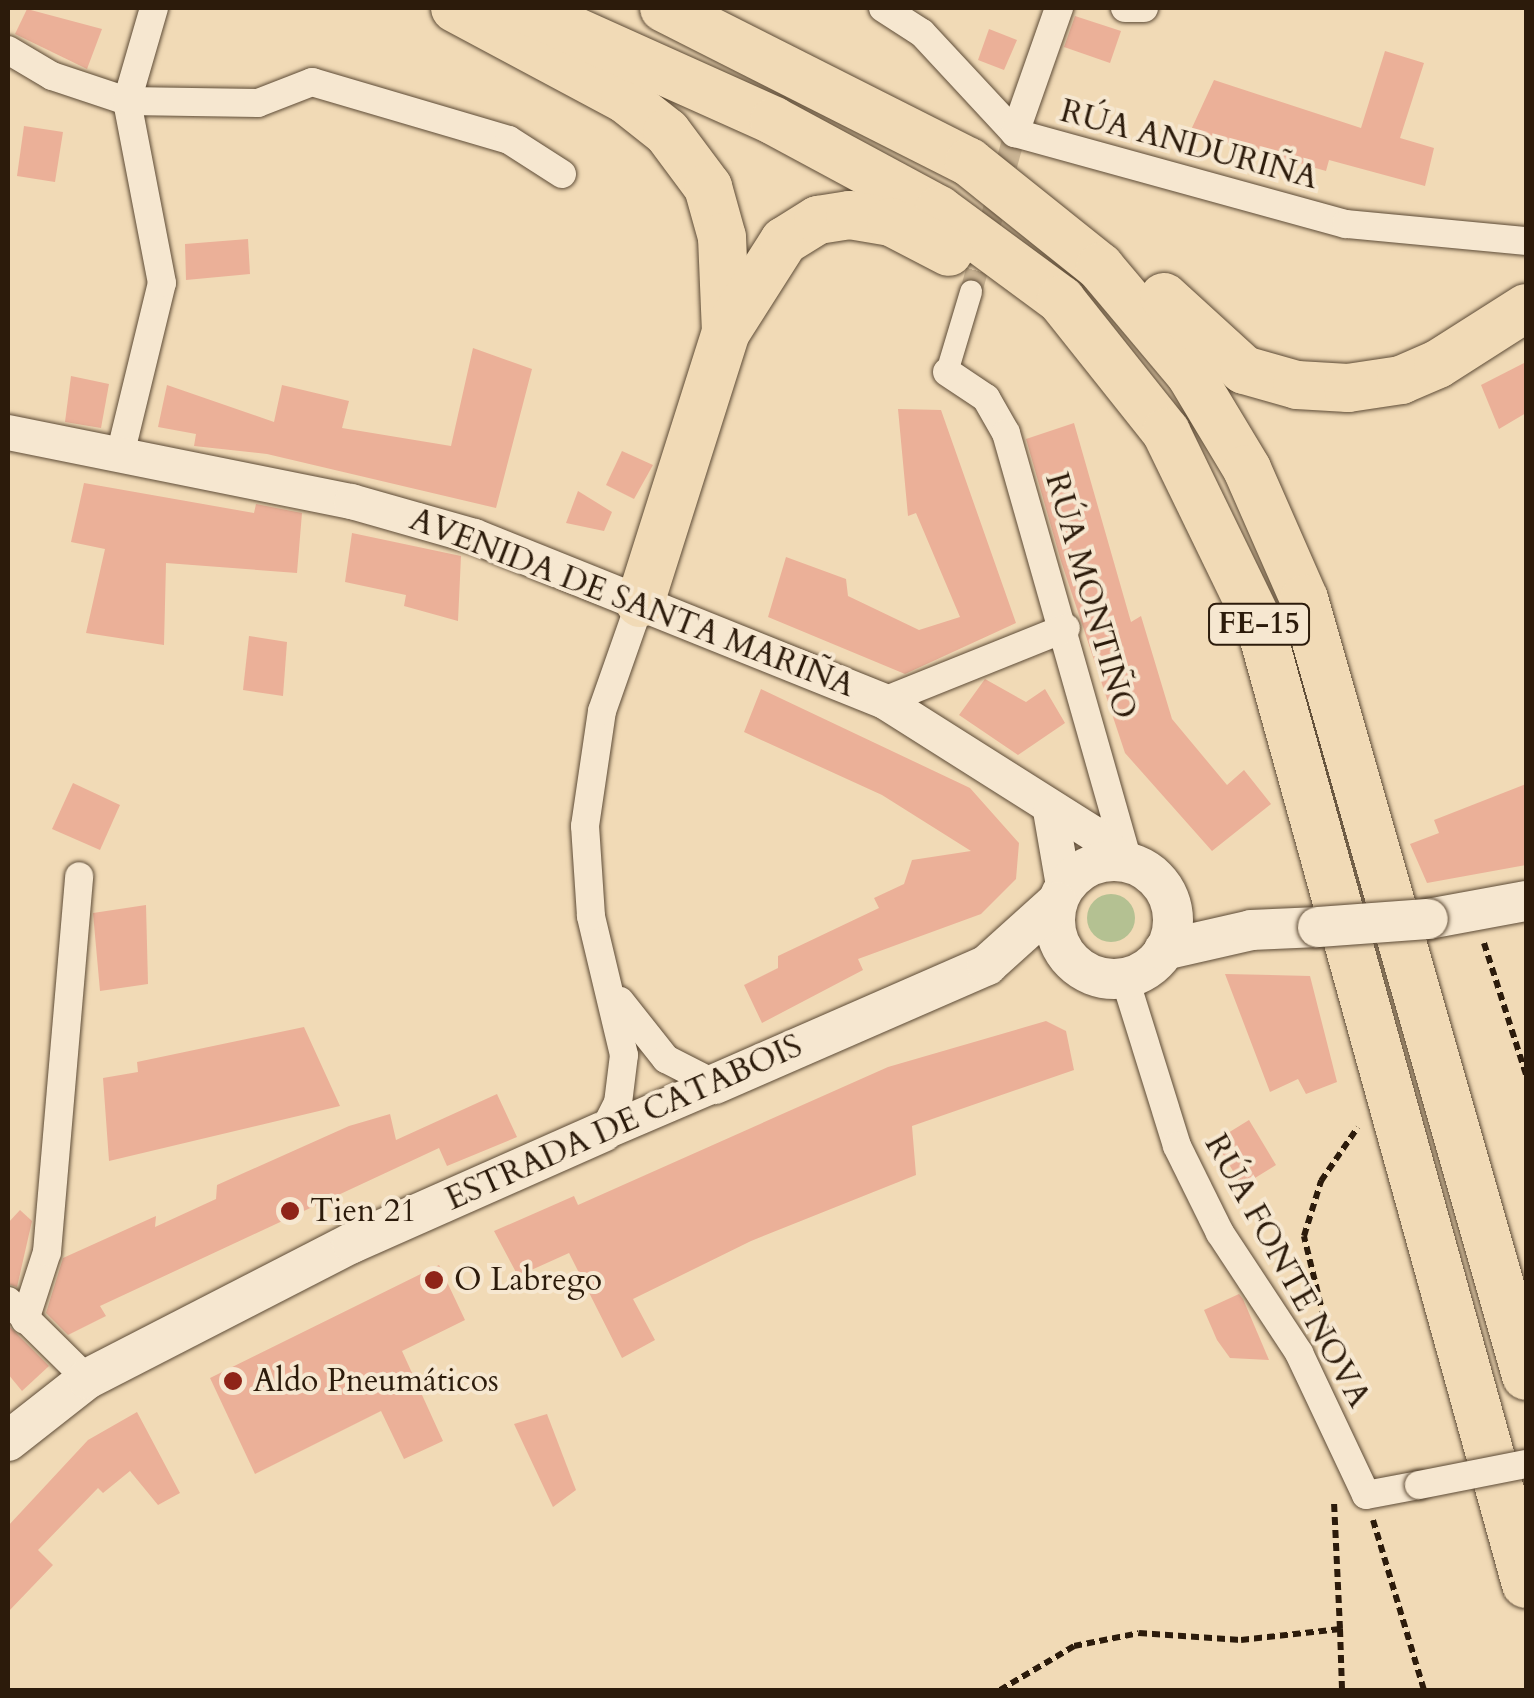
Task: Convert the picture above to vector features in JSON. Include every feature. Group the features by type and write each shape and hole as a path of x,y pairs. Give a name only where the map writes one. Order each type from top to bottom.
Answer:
{"highway":[{"path":"456,8 625,100 667,132 708,187 722,237 726,332"},
{"name":"FE-15","path":"524,8 774,121 922,201 1061,300 1166,432 1243,581 1526,1584"},
{"path":"669,10 839,76 979,146 1128,258 1202,338 1244,370 1296,385 1401,380 1526,308"},
{"name":"FE-15","path":"669,10 969,162 1100,267 1190,374 1247,468 1304,599 1526,1376"},
{"path":"640,603 726,332 784,241 818,220 891,222 938,245 998,284 1102,382 1243,581"}],"main road":[{"path":"1164,950 1170,904 1158,881 1126,863 1082,870 1060,897 1055,927 1080,968 1125,978 1164,950 1251,930 1428,919 1526,902"},
{"name":"ESTRADA DE CATABOIS","path":"714,1084 987,964 1060,897"},
{"path":"1170,904 1251,930"},
{"name":"ESTRADA DE CATABOIS","path":"987,964 1080,968"},
{"name":"ESTRADA DE CATABOIS","path":"8,1441 88,1379 352,1243 603,1132"}],"street":[{"path":"120,455 162,283 127,101 154,8"},
{"name":"RÚA ANDURIÑA","path":"883,8 922,32 1015,133 1346,224 1526,241"},
{"path":"1015,133 1059,8"},
{"path":"1125,8 1144,8"},
{"path":"8,50 52,76 127,101 258,103 312,82 509,140 562,174"},
{"path":"948,372 971,292"},
{"name":"RÚA MONTIÑO","path":"948,372 986,398 1006,433 1066,628 1126,863"},
{"name":"AVENIDA DE SANTA MARIÑA","path":"8,432 415,516 884,701 1126,863"},
{"path":"603,1132 624,1079 611,987 591,916 584,826 602,711 640,603"},
{"path":"884,701 1066,628"},
{"path":"1050,810 1060,897"},
{"path":"79,876 47,1252 16,1311 88,1379"},
{"name":"RÚA FONTE NOVA","path":"1125,978 1177,1146 1220,1234 1299,1353 1366,1495"},
{"path":"611,987 666,1059 714,1084"},
{"name":"ESTRADA DE CATABOIS","path":"603,1132 714,1084"},
{"path":"1366,1495 1526,1464"}],"path":[{"path":"1476,913 1526,1075"},
{"path":"1331,1347 1304,1236 1321,1181 1366,1116"},
{"path":"1366,1495 1424,1690"},
{"path":"1334,1496 1342,1690"},
{"path":"1000,1690 1074,1646 1138,1633 1241,1640 1340,1630"}],"green space":[{"path":"1111,894 1128,901 1135,918 1128,935 1111,942 1094,935 1087,918 1094,901"}],"building":[{"path":"27,9 102,29 87,69 15,34"},
{"path":"1075,16 1121,31 1110,63 1064,47"},
{"path":"989,29 1017,40 1004,70 978,60"},
{"path":"1385,51 1424,63 1400,138 1434,148 1425,186 1329,160 1326,171 1190,132 1214,80 1361,128"},
{"path":"24,126 63,132 55,182 17,176"},
{"path":"248,239 250,274 186,280 185,244"},
{"path":"473,348 532,369 496,508 267,454 194,446 196,434 158,427 167,385 274,422 282,385 349,401 342,428 451,446"},
{"path":"1526,362 1526,413 1499,429 1481,385"},
{"path":"71,376 109,384 101,428 65,422"},
{"path":"898,409 941,410 1016,623 905,674 768,617 786,557 846,579 848,596 919,630 960,617 916,513 908,516"},
{"path":"1074,423 1131,622 1141,616 1172,719 1227,785 1244,770 1271,804 1212,851 1125,753 1061,561 1026,439"},
{"path":"622,451 653,465 634,499 606,485"},
{"path":"84,483 254,513 256,504 302,513 297,573 166,563 164,645 86,633 105,549 71,542"},
{"path":"578,491 612,512 604,531 566,523"},
{"path":"352,533 461,556 458,621 404,606 406,595 345,582"},
{"path":"249,636 287,642 283,696 243,690"},
{"path":"985,679 1026,702 1045,689 1065,723 1018,755 959,715"},
{"path":"761,689 970,788 1019,843 1016,879 981,914 858,959 863,970 762,1023 744,985 778,968 778,956 879,908 874,898 904,884 912,860 971,851 882,795 744,732"},
{"path":"73,783 120,805 100,850 52,829"},
{"path":"1526,784 1526,865 1427,883 1410,844 1439,833 1434,820"},
{"path":"146,905 148,984 100,991 93,913"},
{"path":"1225,974 1310,976 1337,1082 1306,1094 1298,1079 1270,1092"},
{"path":"1046,1021 1066,1031 1074,1070 912,1126 916,1175 751,1241 633,1299 655,1340 622,1358 569,1253 518,1276 494,1231 574,1196 578,1205 888,1067"},
{"path":"304,1027 340,1106 109,1161 103,1078 138,1072 137,1062"},
{"path":"497,1094 517,1137 447,1166 439,1148 100,1306 106,1316 68,1335 46,1313 63,1258 156,1216 155,1227 216,1199 217,1185 349,1126 390,1114 396,1140"},
{"path":"1249,1120 1276,1165 1242,1186 1215,1141"},
{"path":"20,1210 32,1221 17,1287 8,1284 8,1223"},
{"path":"439,1265 465,1320 402,1351 443,1441 404,1459 381,1411 255,1474 210,1378"},
{"path":"1239,1294 1269,1360 1230,1358 1217,1340 1204,1310"},
{"path":"8,1325 49,1366 22,1391 8,1374"},
{"path":"137,1412 180,1493 158,1505 130,1471 103,1493 98,1488 38,1550 53,1565 8,1612 8,1526 88,1440"},
{"path":"547,1414 576,1490 553,1507 514,1424"}],"tunnel":[{"path":"971,292 1015,133"}],"place":[{"name":"Tien 21","path":"290,1211"},
{"name":"O Labrego","path":"434,1280"},
{"name":"Aldo Pneumáticos","path":"233,1381"}]}
